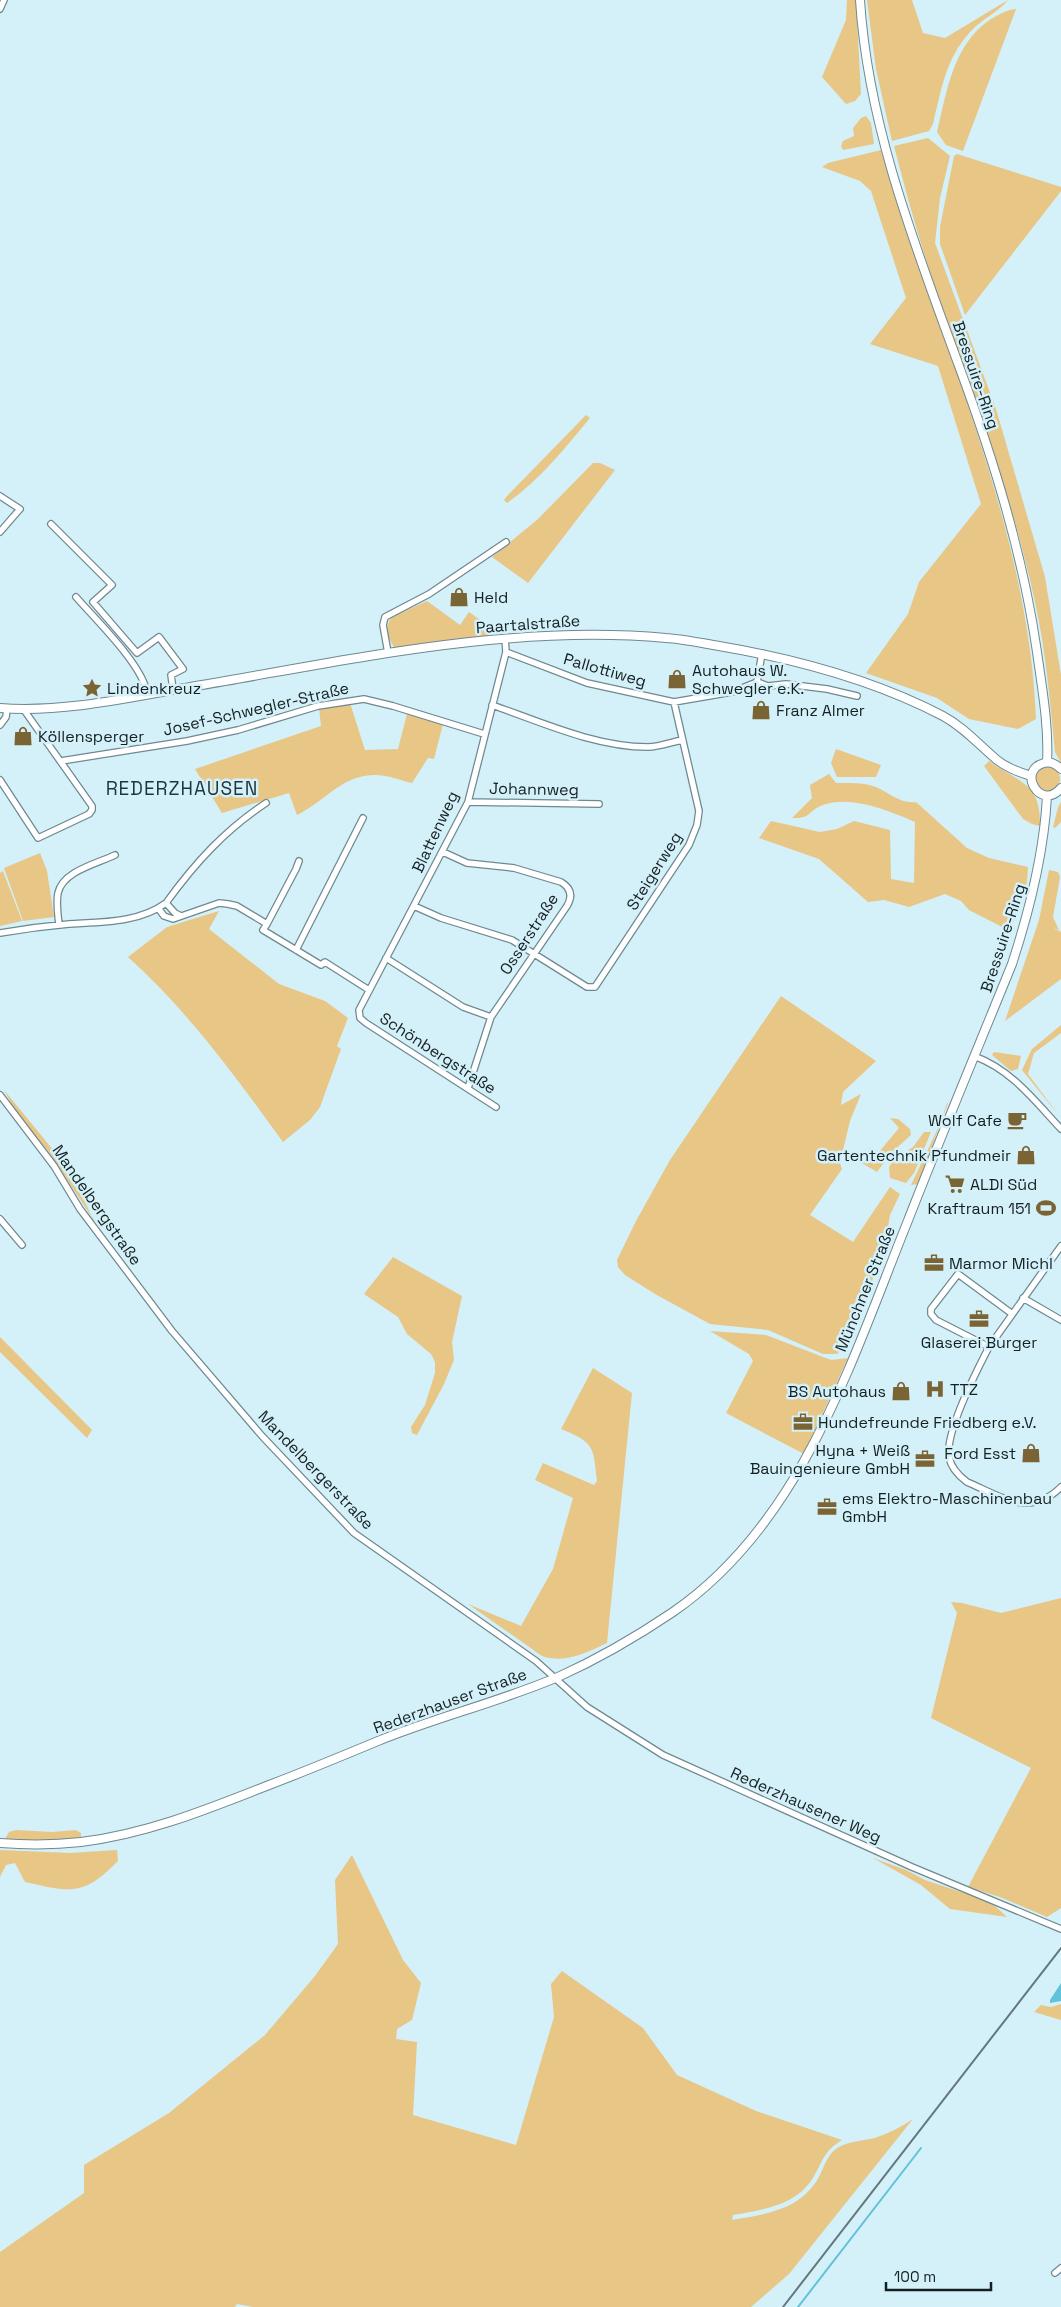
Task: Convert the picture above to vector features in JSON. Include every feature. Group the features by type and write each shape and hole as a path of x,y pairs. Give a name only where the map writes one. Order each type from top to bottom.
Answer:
{"main road":[{"name":"Bressuire-Ring","path":"860,0 869,74 880,131 932,295 982,435 1008,518 1034,627 1046,726 1047,762"},
{"name":"Paartalstraße","path":"4,709 24,710 95,703 388,653 505,638 580,634 667,638 762,653 852,678 928,709 964,730 998,761 1031,776"},
{"path":"1061,769 1047,762 1037,766 1031,776 1036,790 1047,796 1055,794 1061,788"},
{"name":"Bressuire-Ring","path":"974,1056 1024,928 1035,885 1044,833 1047,796"},
{"name":"Münchner Straße","path":"764,1523 800,1468 837,1394 974,1056"},
{"name":"Rederzhauser Straße","path":"0,1843 77,1843 161,1825 219,1806 410,1728 556,1678 621,1646 676,1610 733,1559 764,1523"}],"street":[{"path":"0,9 4,0"},
{"path":"0,496 20,510 0,532"},
{"path":"50,524 112,584 93,602 136,653 159,637 184,669 171,675 174,690"},
{"path":"388,653 383,625 386,617 429,594 506,542"},
{"path":"76,597 118,644 146,684 147,694"},
{"name":"Blattenweg","path":"366,1023 360,1018 359,1010 468,802 506,652 505,638"},
{"name":"Pallottiweg","path":"506,652 587,683 674,702 724,694 757,682 768,686 786,684 827,689 857,696"},
{"path":"757,682 762,653"},
{"name":"Josef-Schwegler-Straße","path":"60,761 187,741 238,730 318,706 364,699 484,734"},
{"name":"Steigerweg","path":"534,953 587,987 595,987 689,845 697,826 698,803 674,702"},
{"path":"492,705 572,732 620,745 650,747 682,740"},
{"path":"0,725 6,716 4,709"},
{"path":"0,780 38,838 89,814 92,810 92,806 24,710"},
{"name":"Johannweg","path":"468,802 599,804"},
{"path":"0,933 136,917 158,908 166,903 202,855 241,819 266,803"},
{"path":"296,950 363,818"},
{"name":"Osserstraße","path":"443,852 467,863 514,868 567,886 570,893 570,901 492,1017 468,1088"},
{"path":"59,925 57,896 60,885 67,877 115,855"},
{"path":"299,861 263,930 321,965 325,962 369,990"},
{"path":"166,903 175,913 181,916"},
{"path":"158,908 168,918 181,916 219,903 228,904 237,906 267,924"},
{"path":"414,906 441,918 512,940 534,953"},
{"path":"386,958 463,1007 492,1017"},
{"name":"Schönbergstraße","path":"366,1023 496,1107"},
{"path":"974,1056 987,1061 1016,1080 1061,1129"},
{"name":"Mandelbergstraße","path":"0,1095 54,1166 80,1209 172,1331"},
{"path":"0,1219 22,1245"},
{"path":"1061,1246 989,1347 971,1383 950,1441 952,1464 961,1478 1014,1502 1036,1504 1045,1500 1061,1487"},
{"path":"989,1347 936,1320 931,1314 931,1309 958,1274 1012,1313"},
{"path":"1023,1298 1061,1320"},
{"name":"Mandelbergerstraße","path":"172,1331 262,1436 354,1533 536,1661 556,1678"},
{"name":"Rederzhausener Weg","path":"556,1678 587,1707 663,1755 912,1867 1061,1929"},
{"path":"1055,2273 1061,2268"}],"shaded area":[{"path":"847,0 856,0 861,94 855,101 846,104 822,77 846,20"},
{"path":"867,0 912,0 923,33 945,38 1008,0 975,27 957,49 946,72 933,124 929,131 892,141 876,69"},
{"path":"1016,9 963,151 946,145 937,132 948,85 960,55 978,29 997,15"},
{"path":"866,116 871,123 874,144 843,150 841,146 843,141 854,136 853,128 861,118"},
{"path":"928,138 950,156 940,198 935,243 996,409 1045,577 1061,675 1061,763 1055,752 1042,640 1026,561 989,442 928,268 894,146"},
{"path":"881,150 904,223 978,436 1017,576 1026,623 1036,719 1018,729 969,719 937,698 866,673 908,614 919,582 981,504 938,366 870,344 906,298 871,191 860,181 822,167 828,163"},
{"path":"957,154 1061,187 1061,191 965,315 940,244 940,227 954,156"},
{"path":"586,415 590,418 551,464 530,485 507,503 504,500 507,496"},
{"path":"593,463 600,463 615,470 528,583 492,557 538,519"},
{"path":"427,601 460,625 469,612 493,629 488,636 399,649 394,647 388,632 388,624 392,617"},
{"path":"350,703 365,750 398,749 407,714 443,724 434,759 428,758 412,783 382,775 362,776 342,785 297,815 289,793 222,813 195,769 321,726 319,708"},
{"path":"836,749 881,765 876,777 837,777 831,763"},
{"path":"989,761 1026,785 1032,792 1037,800 1040,826 1023,819 984,766"},
{"path":"1048,767 1053,768 1059,774 1059,784 1053,790 1048,791 1043,790 1037,784 1036,779 1037,774 1043,768"},
{"path":"829,774 836,783 867,784 881,789 900,800 916,802 967,848 989,858 1028,867 1027,882 1010,931 969,910 961,901 945,894 909,907 884,900 868,902 819,859 759,838 771,821 820,832 837,829 854,821 890,830 891,879 914,883 915,822 870,806 846,802 834,802 823,805 807,816 792,818 812,798 810,785"},
{"path":"1061,802 1061,822 1055,828 1053,827"},
{"path":"40,853 47,871 54,917 23,921 4,868"},
{"path":"1049,870 1058,872 1060,877 1053,917 1059,930 1052,927 1061,932 1061,979 1005,1021 1039,920"},
{"path":"3,871 22,921 0,926 0,873"},
{"path":"219,911 209,929 279,984 325,1001 348,1018 337,1046 341,1049 320,1107 310,1120 283,1142 229,1069 191,1022 128,957 167,927"},
{"path":"781,996 876,1061 843,1092 841,1105 861,1094 850,1121 840,1163 842,1169 810,1215 853,1242 890,1187 900,1194 890,1215 885,1244 872,1281 844,1347 837,1354 823,1354 768,1330 710,1324 655,1294 625,1275 618,1267 617,1260 670,1160"},
{"path":"1061,1025 1061,1033 1034,1053 1028,1074 1057,1113 1022,1070 1032,1049"},
{"path":"994,1052 1021,1056 1018,1069 1011,1071 992,1055"},
{"path":"4,1090 72,1173 91,1215 105,1237 48,1151 17,1114"},
{"path":"948,1103 918,1184 911,1185 940,1124"},
{"path":"890,1118 898,1119 910,1129 911,1135 891,1153 877,1172 862,1163 870,1148 879,1152 899,1128"},
{"path":"924,1132 931,1132 914,1173 906,1183 890,1178 889,1167 894,1160 913,1147"},
{"path":"393,1257 462,1296 452,1342 454,1360 444,1384 417,1435 412,1433 411,1427 425,1405 435,1373 435,1362 431,1354 407,1334 398,1317 364,1294"},
{"path":"710,1331 766,1335 831,1360 848,1358 804,1454 726,1413 753,1361 749,1354"},
{"path":"0,1337 92,1430 87,1438 0,1352"},
{"path":"593,1368 632,1393 607,1643 575,1656 558,1659 550,1658 542,1656 468,1604 521,1626 553,1569 573,1498 535,1480 543,1463 594,1485 597,1481 593,1453 590,1447 580,1438 561,1429"},
{"path":"1061,1598 1061,1908 1047,1917 1000,1897 968,1887 1031,1768 931,1718 957,1613 951,1602 1001,1613"},
{"path":"16,1830 52,1832 76,1830 81,1833 81,1837 49,1841 5,1839 9,1832"},
{"path":"0,1850 70,1853 117,1850 118,1861 106,1873 85,1886 75,1889 54,1888 25,1882 15,1863 6,1865 0,1877"},
{"path":"352,1855 403,1960 421,1983 412,2020 397,2029 396,2039 417,2042 413,2115 516,2145 554,2017 551,1984 562,1971 643,2028 677,2075 756,2111 842,2140 828,2152 814,2176 799,2194 768,2208 733,2215 732,2220 768,2213 789,2205 808,2192 816,2182 828,2158 839,2147 848,2143 875,2138 895,2130 913,2119 789,2274 751,2307 253,2307 237,2304 235,2307 0,2307 0,2252 84,2193 84,2165 169,2113 265,2035 315,1976 338,1944 335,1880"},
{"path":"873,1858 906,1870 925,1880 976,1897 995,1906 1007,1917 950,1909 921,1885"},
{"path":"1061,2004 1061,2020 1034,2012 1041,2005 1051,2007"}],"water":[{"path":"1061,1983 1061,2001 1050,2003 1050,2000"}],"waterway":[{"path":"798,2307 921,2148"}],"railway":[{"path":"783,2307 1061,1948"}],"place":[{"name":"Held","path":"459,597"},
{"name":"Autohaus W. Schwegler e.K.","path":"677,679"},
{"name":"Lindenkreuz","path":"92,688"},
{"name":"Franz Almer","path":"761,710"},
{"name":"Köllensperger","path":"23,736"},
{"name":"Wolf Cafe","path":"1017,1120"},
{"name":"Gartentechnik Pfundmeir","path":"1026,1155"},
{"name":"ALDI Süd","path":"955,1184"},
{"name":"Kraftraum 151","path":"1046,1208"},
{"name":"Marmor Michl","path":"934,1263"},
{"name":"Glaserei Burger","path":"979,1319"},
{"name":"TTZ","path":"935,1389"},
{"name":"BS Autohaus","path":"901,1391"},
{"name":"Hundefreunde Friedberg e.V.","path":"803,1422"},
{"name":"Ford Esst","path":"1031,1453"},
{"name":"Hyna + Weiß Bauingenieure GmbH","path":"925,1459"},
{"name":"ems Elektro-Maschinenbau GmbH","path":"827,1507"}],"district":[{"name":"REDERZHAUSEN","path":"182,788"}]}
